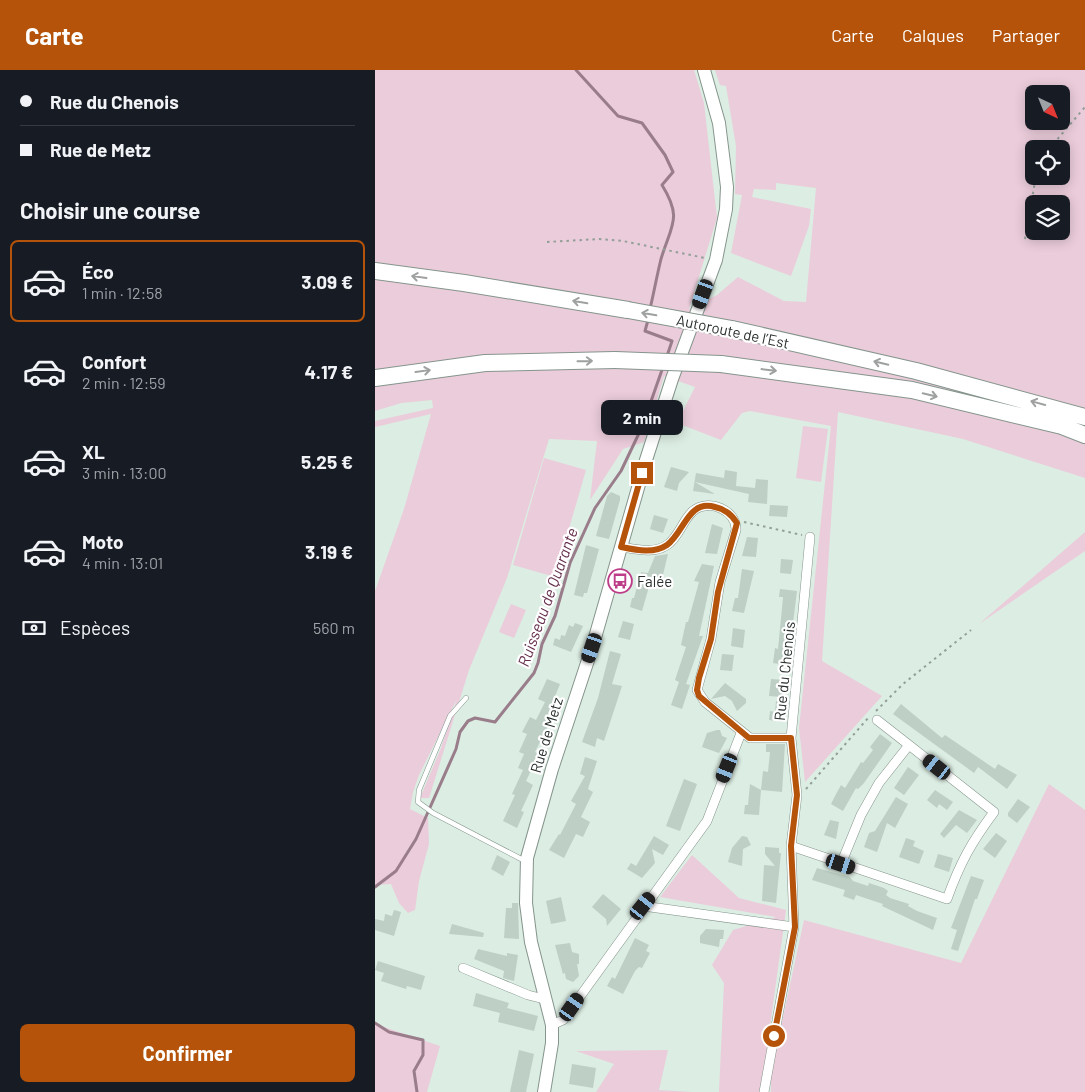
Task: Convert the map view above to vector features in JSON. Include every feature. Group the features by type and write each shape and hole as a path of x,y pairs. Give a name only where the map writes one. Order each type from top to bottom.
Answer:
{"highway":[{"name":"Autoroute de l’Est","path":"375,271 464,283 732,329 916,371 1085,417"},
{"name":"Autoroute de l’Est","path":"375,378 485,363 615,360 721,364 913,390 1062,426 1085,435"}],"main road":[{"name":"Rue de Metz","path":"544,1092 552,1043 552,1025 531,942 526,902 526,862 552,769 592,648 646,460 672,379 716,260 726,209 723,149 715,106 704,70"}],"street":[{"path":"621,547 653,550 667,545 674,539 690,515 699,507 714,506 733,518 737,523 736,530 721,582 711,639 697,690 705,702 749,738 791,738"},
{"name":"Rue du Chenois","path":"764,1092 795,927 791,846 797,795 791,738 810,537"},
{"path":"791,846 947,899 966,852 994,812 877,720"},
{"path":"552,1025 563,1020 643,906 674,868 707,822 741,733"},
{"path":"841,864 861,815 879,783 909,745"},
{"path":"643,906 795,927"},
{"path":"463,968 528,995 544,999"}],"lane":[{"path":"466,698 450,716 419,790 418,802 433,813 526,862"}],"path":[{"path":"1057,140 1085,107"},
{"path":"547,242 599,239 623,241 707,258 705,266"},
{"path":"733,518 751,526 810,537"},
{"path":"797,795 813,782 855,730 896,691 971,630"}],"shaded area":[{"path":"375,70 694,70 704,103 717,218 689,309 717,295 738,277 784,301 806,302 816,188 776,183 776,190 754,189 752,197 811,209 809,226 791,276 731,253 742,195 735,194 736,146 726,86 720,85 715,70 1085,70 1085,478 963,439 838,412 822,661 882,696 805,782 799,728 831,426 750,411 742,413 721,440 677,423 695,387 664,376 644,442 623,449 590,500 597,441 549,439 507,578 469,670 429,798 420,798 441,748 457,699 419,775 413,792 410,809 428,818 429,844 419,881 415,910 408,913 399,903 391,884 375,885 375,591 404,509 431,414 375,427 375,421 433,408 432,400 401,403 375,411"},
{"path":"803,426 828,429 821,482 796,478"},
{"path":"544,458 586,470 555,577 513,565"},
{"path":"1085,532 1085,551 979,624"},
{"path":"511,604 526,610 514,638 499,632"},
{"path":"1049,784 1085,810 1085,1092 771,1092 771,1073 804,920 961,963"},
{"path":"692,855 739,898 786,910 761,1092 719,1092 724,983 712,965 733,930 776,917 660,897"},
{"path":"375,1024 440,1046 427,1092 375,1092"},
{"path":"668,1050 659,1090 692,1092 596,1092 614,1064 576,1051"}],"building":[{"path":"671,467 689,472 679,483 677,491 664,487"},
{"path":"725,470 737,472 736,486 755,488 756,479 768,480 767,504 748,502 749,494 695,482 715,494 693,491 696,473 724,478"},
{"path":"611,492 620,496 620,500 609,539 596,536 607,496"},
{"path":"770,505 788,506 787,517 769,516"},
{"path":"654,515 668,519 663,533 650,529"},
{"path":"712,524 723,528 717,554 705,553"},
{"path":"747,537 758,538 756,557 742,556"},
{"path":"586,545 599,549 587,593 584,593 583,597 574,595"},
{"path":"668,554 661,583 651,580 642,611 630,607 641,572 648,573 655,556"},
{"path":"781,559 793,560 791,574 780,573"},
{"path":"702,564 714,566 699,636 703,636 686,684 690,685 682,709 671,705 679,682 675,680 686,647 681,645 686,622 688,622 699,582 694,581"},
{"path":"742,569 754,571 744,613 732,611 735,598 738,598"},
{"path":"780,589 797,591 791,639 788,638 785,665 773,663 775,648 778,649 782,608 783,597 779,597"},
{"path":"623,621 634,624 630,640 618,637"},
{"path":"575,623 583,626 571,652 553,645 555,638 560,640 561,635 565,636 569,625 573,627"},
{"path":"733,628 745,630 743,648 731,646"},
{"path":"610,651 621,654 612,684 622,686 604,741 597,738 595,747 582,742 598,698"},
{"path":"722,654 734,655 732,671 720,670"},
{"path":"547,679 560,684 547,716 552,718 535,752 539,754 526,781 533,785 521,811 524,812 517,828 503,821 515,795 512,794 523,770 518,768 524,754 519,752 527,734 522,732 530,717 536,720 545,702 538,699"},
{"path":"771,679 784,680 782,697 769,696"},
{"path":"725,683 746,699 746,703 737,711 732,701 725,696 711,699"},
{"path":"776,701 786,703 784,722 769,720 770,711 775,712"},
{"path":"901,704 942,738 945,735 995,769 998,764 1017,775 1007,789 978,767 974,773 893,714"},
{"path":"720,730 722,736 727,738 719,753 702,747 707,733"},
{"path":"880,734 892,743 864,783 858,789 856,788 843,811 831,804 841,785 845,788 861,762 863,763 873,750 870,747"},
{"path":"766,744 785,744 782,792 761,790 763,771 768,772 770,752 766,752"},
{"path":"585,757 597,761 588,789 593,792 581,817 590,822 583,837 576,834 564,858 549,850 560,835 576,804 571,801 585,776 580,774"},
{"path":"908,767 919,775 904,795 894,788"},
{"path":"684,779 697,784 680,831 666,826"},
{"path":"750,784 761,790 759,815 744,814 745,805 748,805"},
{"path":"935,790 953,802 947,810 939,804 937,808 927,800"},
{"path":"896,797 908,804 895,828 887,823 877,852 864,847 869,833 875,831"},
{"path":"1018,799 1030,807 1017,823 1008,816 1008,813"},
{"path":"959,810 977,820 967,833 956,825 944,838 940,834"},
{"path":"830,820 839,822 836,839 824,835"},
{"path":"996,833 1007,841 995,858 983,849"},
{"path":"654,836 669,845 663,855 652,849 655,863 642,878 627,869 631,863 636,866"},
{"path":"742,836 747,837 751,845 743,849 742,866 728,862 732,848"},
{"path":"906,838 915,841 913,846 924,851 919,864 899,857"},
{"path":"765,847 779,848 779,853 781,853 776,903 762,901 764,865 775,866 765,854"},
{"path":"938,854 953,858 949,872 934,867"},
{"path":"497,855 510,862 503,876 491,869"},
{"path":"817,868 850,877 853,881 868,886 869,883 884,888 888,891 886,895 890,898 909,904 908,906 917,911 937,918 933,930 882,906 883,904 856,895 854,900 843,896 845,890 812,880"},
{"path":"971,876 984,880 977,899 975,899 958,951 951,949 957,930 951,928"},
{"path":"603,894 621,909 607,926 606,919 592,907"},
{"path":"561,897 566,921 551,924 546,901"},
{"path":"512,903 518,903 519,939 504,938 506,908 512,908"},
{"path":"394,910 401,912 394,936 375,930 375,919 384,921 385,914 392,916"},
{"path":"452,924 484,933 483,937 449,934"},
{"path":"706,929 724,930 723,939 720,939 719,947 700,943 700,936"},
{"path":"635,938 649,945 646,951 650,953 642,968 639,967 635,971 623,994 607,986 612,977 615,979"},
{"path":"570,943 572,952 579,954 579,964 577,964 579,976 573,982 566,979 565,973 563,974 555,945"},
{"path":"478,949 507,956 507,953 518,955 514,981 503,978 504,971 474,959"},
{"path":"378,961 425,976 421,990 407,986 406,989 381,981 384,973 375,970"},
{"path":"476,993 509,1003 507,1008 538,1016 534,1031 498,1022 500,1013 473,1006"},
{"path":"519,1050 534,1054 526,1092 510,1092"},
{"path":"572,1064 596,1068 593,1088 569,1084"}],"waterway":[{"name":"Ruisseau de Quarante","path":"576,70 618,116 642,123 665,155 673,172 662,185 674,214 671,230 661,259 650,309"},
{"name":"Ruisseau de Quarante","path":"648,320 645,331 672,341 667,356"},
{"name":"Ruisseau de Quarante","path":"375,887 396,871 416,839 456,749 460,732 468,721 475,718 495,722 534,673 542,644 555,616 570,563 595,508 621,471 642,427 663,367"},
{"path":"375,1023 389,1032 423,1040 423,1055 414,1071 417,1092"}],"place":[{"name":"Falée","path":"620,581"}],"route":[{"path":"642,473 621,547 653,550 667,545 674,539 687,518 699,507 714,506 724,510 737,523 718,592 711,639 699,678 697,690 699,696 749,738 791,738 797,795 791,846 795,927 774,1036"}]}
